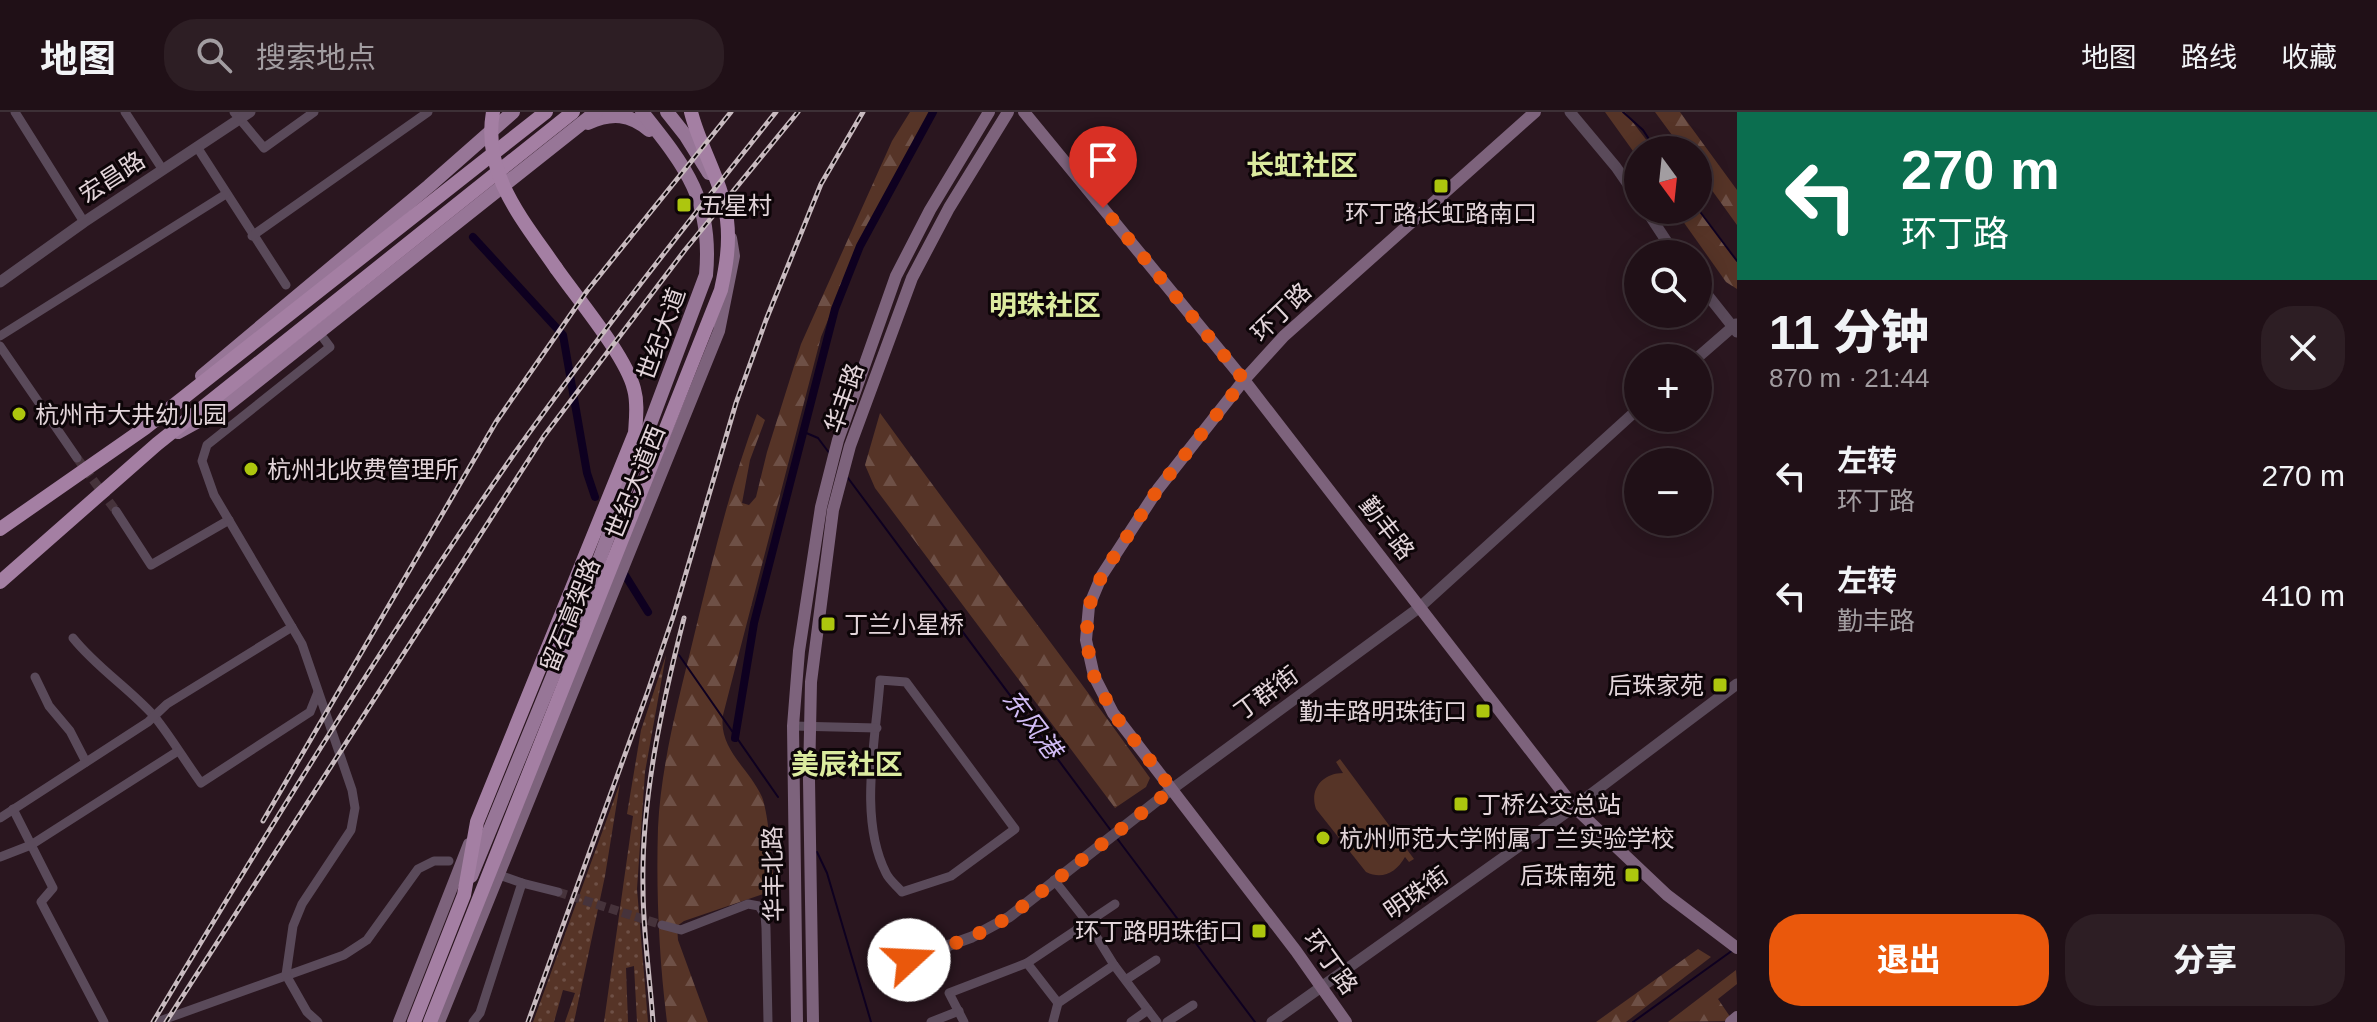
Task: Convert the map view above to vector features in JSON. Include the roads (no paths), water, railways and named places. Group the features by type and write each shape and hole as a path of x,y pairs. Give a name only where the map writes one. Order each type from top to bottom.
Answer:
{"highway":[{"path":"414,1022 464,895 477,822 635,433 637,412 634,389 625,365 506,195 491,145 493,112"},
{"path":"0,529 145,428 546,112"},
{"path":"0,582 157,444 573,112"},
{"name":"留石高架路","path":"430,1022 711,319 726,267 727,219 691,112"}],"main road":[{"path":"145,428 234,347 374,233 513,112"},
{"path":"157,444 227,405 596,112"},
{"path":"642,112 668,145"},
{"path":"667,112 686,136 720,191"},
{"name":"华丰路","path":"793,726 808,584 838,440 896,276 930,210 989,112"},
{"name":"华丰路","path":"810,726 811,682 833,510 850,446 912,278 949,208 1008,112"},
{"name":"勤丰路","path":"1024,112 1244,380 1574,807 1667,895 1731,945"},
{"name":"环丁路","path":"1346,1022 1322,986 1113,713 1094,676 1086,640 1089,606 1102,575 1158,489 1244,380 1284,336 1535,112"},
{"path":"569,134 597,118 612,114 637,120 668,145"},
{"name":"世纪大道","path":"464,895 586,595 706,275 709,246 705,214 691,179 668,145"},
{"name":"世纪大道西","path":"439,1022 719,331 734,256 727,219"},
{"name":"华丰北路","path":"793,726 797,1022"},
{"name":"华丰北路","path":"810,726 813,1022"},
{"path":"492,784 523,749"},
{"path":"399,1022 477,822"},
{"path":"1731,1022 1737,1017"}],"street":[{"path":"15,112 84,222"},
{"path":"125,112 163,170"},
{"name":"宏昌路","path":"0,282 197,147 237,116 250,112"},
{"path":"237,116 264,148 314,112"},
{"path":"252,236 428,112"},
{"path":"1570,112 1624,179"},
{"path":"197,147 286,285"},
{"path":"0,336 226,194"},
{"path":"1712,299 1736,327 1712,346"},
{"path":"318,1022 307,1012 286,975 293,926 302,904 351,830 355,808 352,790 302,644 214,495 202,461 207,445 330,347 324,339"},
{"path":"0,346 77,458"},
{"name":"丁群街","path":"889,967 972,937 1009,917 1103,841 1420,607 1624,422"},
{"path":"116,511 151,565 229,520"},
{"path":"0,818 154,716 167,704 292,627"},
{"path":"73,638 90,659 154,716 201,783 310,712 318,692"},
{"path":"35,677 49,706 70,731 86,762"},
{"path":"880,680 906,682 1015,829 951,876 902,892 886,874 875,837 870,800 877,728 880,680"},
{"name":"明珠街","path":"1272,1022 1574,807 1737,684"},
{"path":"793,726 877,728"},
{"path":"0,857 31,845 178,751"},
{"path":"13,809 53,888 41,902 104,1022"},
{"path":"157,1022 344,955 367,940 418,869 434,861 449,861"},
{"path":"505,877 558,892"},
{"path":"1054,880 1157,1022"},
{"path":"473,1022 480,1013 522,883"},
{"path":"662,925 681,930 748,904 759,906 765,915 768,1022"},
{"path":"964,1022 949,993 1027,963 1115,904"},
{"path":"1127,979 1156,960"},
{"path":"1027,963 1058,1003"},
{"path":"1050,1021 1058,1003 1114,965"},
{"path":"1167,1022 1193,1005"},
{"path":"1131,1022 1148,1010"},
{"path":"931,1022 959,1011"}],"waterway":[{"path":"735,738 754,623 835,309 860,246 933,112"},
{"path":"1623,112 1647,136"},
{"path":"1709,224 1737,261"},
{"path":"473,237 563,335 587,473 595,497"},
{"name":"东风港","path":"804,432 818,438 830,454"},
{"name":"东风港","path":"848,478 1112,832"},
{"path":"625,575 648,612"},
{"path":"679,655 778,797"},
{"name":"东风港","path":"1116,837 1255,1022"},
{"path":"817,852 827,873 871,1022"},
{"path":"1633,1022 1733,950"}],"tunnel":[{"path":"77,458 116,511"},
{"path":"558,892 662,925"}],"railway":[{"path":"263,821 496,422 587,291 731,112"},
{"path":"153,1022 329,735 466,523 610,324 776,112"},
{"path":"166,1022 544,436 685,250 798,112"},
{"path":"528,1022 648,691 736,403 766,320 821,184 863,112"},
{"path":"653,1022 643,905 645,821 661,718 684,618"}],"place":[{"name":"环丁路长虹路南口","path":"1441,186"},
{"name":"五星村","path":"684,205"},
{"name":"杭州市大井幼儿园","path":"19,414"},
{"name":"杭州北收费管理所","path":"251,469"},
{"name":"丁兰小星桥","path":"828,624"},
{"name":"后珠家苑","path":"1720,685"},
{"name":"勤丰路明珠街口","path":"1483,711"},
{"name":"丁桥公交总站","path":"1461,804"},
{"name":"杭州师范大学附属丁兰实验学校","path":"1323,838"},
{"name":"后珠南苑","path":"1632,875"},
{"name":"环丁路明珠街口","path":"1259,931"}],"district":[{"name":"长虹社区","path":"1302,165"},
{"name":"明珠社区","path":"1045,305"},
{"name":"美辰社区","path":"847,764"}]}
